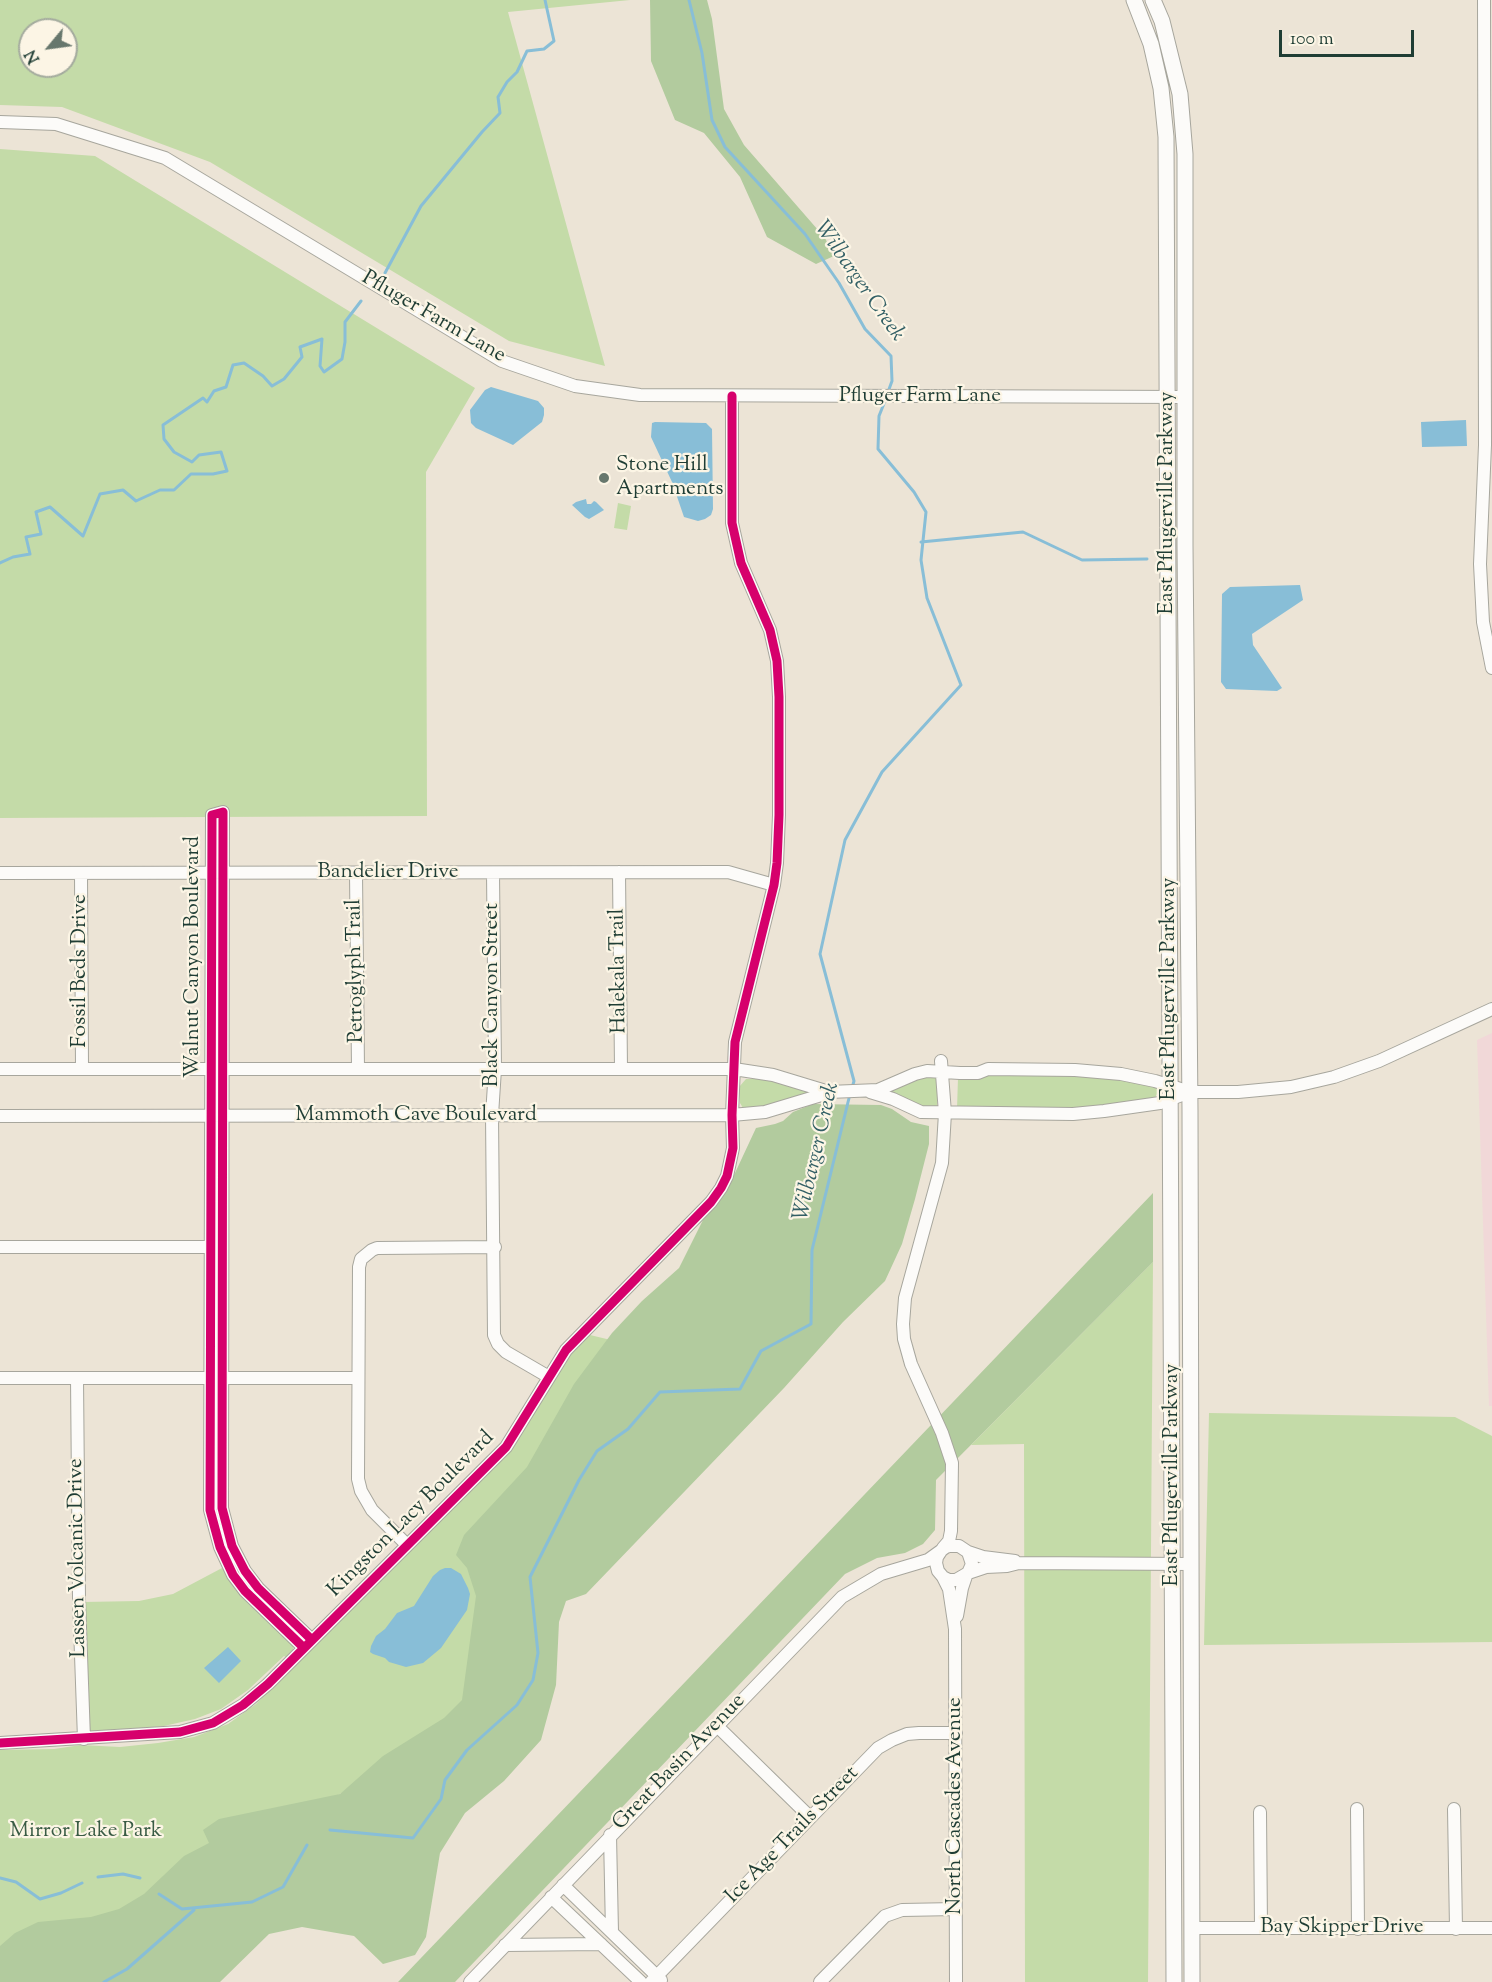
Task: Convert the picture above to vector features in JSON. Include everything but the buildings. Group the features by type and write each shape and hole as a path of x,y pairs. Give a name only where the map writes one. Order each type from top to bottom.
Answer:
{"main road":[{"name":"East Pflugerville Parkway","path":"1134,0 1151,44 1161,88 1166,137 1174,1564 1174,1982"},
{"name":"East Pflugerville Parkway","path":"1153,0 1162,21 1180,94 1184,144 1190,1092 1192,1982"}],"street":[{"path":"1484,0 1489,445 1480,564 1483,622 1492,669"},
{"name":"Pfluger Farm Lane","path":"0,122 56,124 165,158 502,361 574,386 640,395 1186,397"},
{"name":"Kingston Lacy Boulevard","path":"0,1743 168,1734 196,1729 213,1723 255,1696 506,1447 574,1340 711,1202 727,1176 733,1148 732,1115 737,1032 774,885 779,814 777,661 770,630 741,563 732,523 732,396"},
{"path":"1169,741 1188,740"},
{"name":"Halekala Trail","path":"619,872 621,1069"},
{"name":"Bandelier Drive","path":"0,873 728,872 774,885"},
{"name":"Fossil Beds Drive","path":"81,873 82,1069"},
{"name":"Walnut Canyon Boulevard","path":"218,873 217,1378 210,1510 220,1547 234,1575 246,1591 308,1644"},
{"name":"Petroglyph Trail","path":"356,873 358,1069"},
{"name":"Black Canyon Street","path":"493,873 495,1069 492,1115 495,1340 506,1352 549,1377"},
{"path":"1190,1092 1255,1091 1291,1087 1334,1077 1379,1061 1492,1009"},
{"path":"941,1067 945,1113 942,1163 905,1298 903,1324 909,1357 946,1443 952,1463 951,1531 949,1541 937,1557 936,1563 941,1575 953,1580 960,1579 986,1567 1019,1563 1191,1564"},
{"name":"Mammoth Cave Boulevard","path":"0,1069 734,1069 773,1075 829,1092 868,1092 887,1087 920,1072 941,1067 978,1073 988,1070 1076,1070 1120,1074 1170,1092 1190,1092"},
{"name":"Mammoth Cave Boulevard","path":"0,1116 732,1115 765,1112 829,1092"},
{"name":"Mammoth Cave Boulevard","path":"868,1092 921,1112 1073,1114 1160,1103 1170,1092"},
{"path":"0,1247 217,1247"},
{"path":"407,1545 372,1510 361,1491 358,1479 358,1267 361,1259 372,1250 384,1247 495,1247"},
{"path":"0,1378 358,1378"},
{"name":"Lassen Volcanic Drive","path":"77,1378 79,1599 84,1739"},
{"path":"952,1474 959,1531 972,1564 967,1574"},
{"path":"942,1550 956,1545 983,1557 1008,1559 1019,1563"},
{"name":"Great Basin Avenue","path":"470,1982 842,1597 881,1574 928,1560 942,1550"},
{"name":"Great Basin Avenue","path":"906,1566 927,1567 941,1575"},
{"name":"North Cascades Avenue","path":"955,1629 962,1588 967,1574"},
{"name":"North Cascades Avenue","path":"941,1575 949,1589 955,1629 956,1982"},
{"path":"717,1726 810,1817"},
{"name":"Ice Age Trails Street","path":"657,1980 873,1752 899,1737 918,1733 956,1733"},
{"path":"1357,1809 1358,1929"},
{"path":"1454,1809 1456,1929"},
{"path":"1260,1812 1261,1928"},
{"path":"610,1835 612,1932"},
{"path":"563,1885 657,1980"},
{"path":"552,1897 640,1982"},
{"path":"820,1982 885,1916 902,1910 956,1909"},
{"name":"Bay Skipper Drive","path":"1192,1928 1492,1928"},
{"path":"505,1945 601,1944"}],"shaded area":[{"path":"1492,1033 1492,1406 1489,1406 1477,1040"}],"green space":[{"path":"0,0 630,0 508,12 605,366 509,341 210,162 62,107 0,105"},
{"path":"650,0 707,0 712,19 724,109 744,145 825,238 834,256 816,264 767,237 740,177 704,133 675,120 651,61"},
{"path":"0,149 95,156 475,388 426,472 427,816 0,818"},
{"path":"618,503 631,506 627,530 614,528"},
{"path":"988,1074 1099,1076 1156,1086 1159,1091 1154,1099 1087,1109 957,1109 958,1078"},
{"path":"935,1076 938,1083 937,1106 922,1108 889,1094 889,1091 914,1078"},
{"path":"746,1079 768,1079 807,1093 772,1106 743,1108 740,1103 739,1087"},
{"path":"813,1104 881,1105 892,1109 911,1122 929,1126 929,1144 915,1199 902,1244 885,1281 843,1322 784,1388 586,1594 566,1601 559,1622 556,1685 541,1740 504,1781 465,1813 440,1853 426,1937 415,1955 383,1964 354,1936 302,1927 269,1934 220,1982 0,1982 0,1946 15,1933 38,1922 91,1917 119,1909 144,1894 184,1856 209,1843 203,1830 219,1819 340,1794 383,1756 444,1718 462,1700 476,1596 467,1568 456,1555 464,1535 527,1467 574,1384 612,1333 642,1301 679,1268 703,1220 723,1194 735,1173 756,1128 783,1121 793,1112"},
{"path":"1153,1193 1153,1262 936,1480 935,1530 923,1544 905,1553 877,1558 845,1574 455,1982 398,1982"},
{"path":"1153,1262 1148,1982 1025,1982 1024,1444 971,1445"},
{"name":"Mirror Lake Park","path":"590,1335 640,1347 464,1716 340,1794 5,1982 0,1982 0,1750 54,1749 81,1745 120,1747 158,1743 194,1737 228,1724 256,1704 326,1631 391,1571 405,1552 511,1451 560,1365"},
{"path":"1209,1413 1455,1417 1492,1436 1492,1642 1204,1645"},
{"path":"222,1568 241,1594 293,1646 293,1652 287,1658 284,1656 248,1690 221,1709 195,1719 164,1726 89,1733 83,1602 139,1601 173,1594"}],"water":[{"path":"491,387 538,401 544,408 542,422 513,445 476,428 471,423 470,410 485,390"},
{"path":"1466,420 1467,446 1422,447 1421,422"},
{"path":"652,423 706,423 712,429 713,509 711,515 705,519 698,521 684,517 672,482 651,437"},
{"path":"586,499 587,504 594,501 604,510 589,519 585,517 572,505"},
{"path":"1300,585 1303,600 1252,634 1253,645 1282,688 1277,691 1226,689 1221,682 1222,594 1230,587"},
{"path":"445,1568 451,1568 461,1574 470,1594 467,1610 441,1648 423,1663 406,1667 389,1662 370,1652 376,1636 385,1629 397,1613 414,1606 433,1576"},
{"path":"228,1647 241,1661 219,1683 204,1668"}],"waterway":[{"path":"385,273 421,206 500,113 498,97 507,82 517,72 527,51 544,49 554,41 545,0"},
{"name":"Wilbarger Creek","path":"689,0 702,53 712,120 725,147 805,234 839,283 865,329 891,356 892,381 888,392"},
{"path":"0,563 13,557 30,554 26,537 41,534 36,512 50,507 83,536 100,494 123,490 136,501 160,490 174,490 191,474 213,474 227,471 221,452 199,455 192,462 174,452 164,439 163,425 203,398 207,402 214,391 226,387 233,365 244,363 263,376 272,386 284,379 302,357 300,347 322,339 320,366 324,372 342,359 345,322 361,301"},
{"name":"Wilbarger Creek","path":"852,1088 854,1081 820,954 845,840 882,772 961,685 927,598 921,560 926,512 914,492 878,449 879,416 885,401"},
{"path":"921,542 1023,532 1082,560 1147,559"},
{"name":"Wilbarger Creek","path":"330,1830 413,1838 441,1799 445,1780 467,1750 517,1705 533,1680 538,1653 530,1577 579,1480 597,1451 628,1429 660,1392 740,1389 761,1351 811,1324 812,1250 850,1094"},
{"name":"Wilbarger Creek","path":"159,1894 182,1909 252,1902 283,1887 307,1845"},
{"path":"98,1877 123,1874 140,1878"},
{"path":"0,1878 16,1882 40,1899 61,1893 82,1883"},
{"name":"Wilbarger Creek","path":"104,1982 127,1969 194,1910"}],"cycle path":[{"path":"0,1743 180,1732 213,1723 243,1705 268,1684 506,1447 566,1350 711,1202 721,1188 727,1176 733,1148 735,1042 774,885 779,815 777,661 770,630 741,563 732,523 732,396"},
{"path":"304,1648 245,1591 233,1575 220,1547 210,1510 212,815 223,812 222,1508 232,1546 245,1571 258,1588 312,1640"}],"place":[{"name":"Stone Hill Apartments","path":"604,478"}]}
